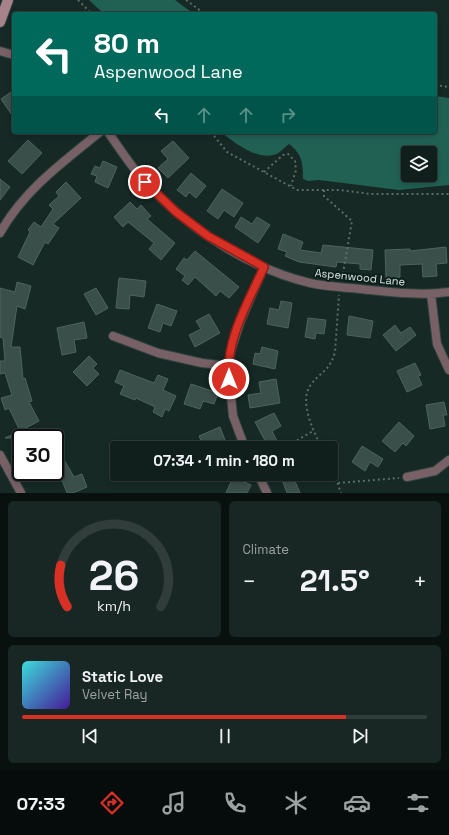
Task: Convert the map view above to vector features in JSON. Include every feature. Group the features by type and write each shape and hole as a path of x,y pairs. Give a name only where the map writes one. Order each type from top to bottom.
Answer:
{"main road":[{"path":"0,22 8,0"}],"street":[{"path":"0,51 12,54"},
{"path":"0,232 37,185 48,174 98,134"},
{"name":"Aspenwood Lane","path":"109,134 145,182 176,212 208,236 264,267 310,283 430,294 449,292"},
{"path":"242,441 233,416 228,366 231,350 241,320 264,267"},
{"path":"430,294 437,344 449,370"},
{"path":"113,336 158,354 202,363 228,366"},
{"path":"0,455 21,493"},
{"path":"407,477 435,471 449,460"},
{"path":"261,481 267,493"}],"path":[{"path":"78,0 90,12"},
{"path":"186,0 202,12"},
{"path":"437,85 449,87"},
{"path":"213,134 227,152 297,190 324,190 371,194 449,194"},
{"path":"264,173 284,155 288,154 295,161 296,170 291,186"},
{"path":"318,441 313,431 307,406 308,393 310,386 330,367 335,352 340,286 352,221 324,196 324,190"},
{"path":"296,441 313,431"},
{"path":"341,493 338,483 407,477"}],"shaded area":[{"path":"89,0 175,0 191,12 102,12"},
{"path":"437,96 449,98 449,185 399,190 319,180 308,181 303,179 303,168 297,151 289,144 279,152 266,156 259,155 246,149 223,134 437,134"}],"building":[{"path":"12,91 12,115 1,99"},
{"path":"28,140 42,153 22,174 8,161"},
{"path":"173,141 189,158 168,178 158,168 168,159 161,151"},
{"path":"103,161 117,167 108,188 95,182 97,176 91,174 95,166 100,168"},
{"path":"191,173 206,186 196,198 189,192 186,197 177,190"},
{"path":"0,179 10,187 0,200"},
{"path":"66,182 81,198 53,224 59,228 48,244 45,242 33,265 18,257 30,232 28,230 34,222 41,227 53,209 49,205 59,196 56,192"},
{"path":"222,189 243,203 234,217 224,210 218,219 207,211"},
{"path":"130,202 137,209 141,205 151,216 147,219 175,243 161,260 149,249 154,243 128,222 123,227 114,217"},
{"path":"241,217 252,224 257,217 270,225 258,243 235,227"},
{"path":"283,234 303,242 300,250 321,253 323,245 373,250 371,270 360,269 360,264 337,262 336,267 299,262 285,256 287,252 278,249"},
{"path":"446,247 447,263 436,264 437,276 423,277 422,264 400,265 400,277 386,278 385,250 410,249 410,251"},
{"path":"195,251 239,287 229,298 220,291 216,296 195,277 188,285 182,280 185,276 176,269 184,258 187,260"},
{"path":"119,278 146,281 144,297 130,295 129,309 116,308"},
{"path":"17,282 31,286 25,309 17,306 11,347 20,347 23,379 25,378 32,401 29,402 39,421 24,429 19,429 9,408 5,410 1,398 12,395 5,373 0,374 0,361 5,361 3,338 0,337 0,288 15,292"},
{"path":"96,288 108,308 96,315 84,294"},
{"path":"281,301 292,303 288,328 267,324 270,308 279,310"},
{"path":"157,304 177,311 171,326 163,323 160,332 148,328"},
{"path":"209,314 220,333 195,347 189,335 201,329 196,321"},
{"path":"349,316 373,321 370,338 347,335"},
{"path":"308,318 326,320 324,334 316,333 315,339 305,337"},
{"path":"84,322 87,338 74,340 76,352 62,355 57,328"},
{"path":"395,325 401,333 410,327 416,335 396,351 383,335"},
{"path":"262,347 278,351 275,369 253,364 255,353 260,354"},
{"path":"89,356 97,364 93,368 99,374 87,386 73,372"},
{"path":"415,363 421,375 418,376 422,385 407,392 397,371"},
{"path":"120,370 154,383 158,375 168,379 163,390 176,396 169,411 165,409 162,417 153,412 155,407 136,398 135,400 120,394 124,386 115,382"},
{"path":"276,379 280,403 250,408 248,395 261,393 259,382"},
{"path":"191,384 218,393 214,404 203,401 200,409 184,404"},
{"path":"444,402 447,415 443,415 445,426 430,429 426,405"},
{"path":"274,413 281,426 272,431 277,441 265,441 255,422"},
{"path":"399,422 414,436 406,446 403,443 395,452 382,441"},
{"path":"220,427 225,440 201,441 199,436"},
{"path":"12,435 12,438 5,438"},
{"path":"362,446 383,459 378,467 370,462 365,471 352,462"},
{"path":"64,460 74,477 82,474 87,487 73,493 67,493 62,481 64,481"},
{"path":"231,481 242,481 251,485 247,493 226,493"},
{"path":"283,481 295,481 300,493 287,493"}],"route":[{"path":"145,182 176,212 208,236 264,267 235,336 228,366 229,379"}]}
